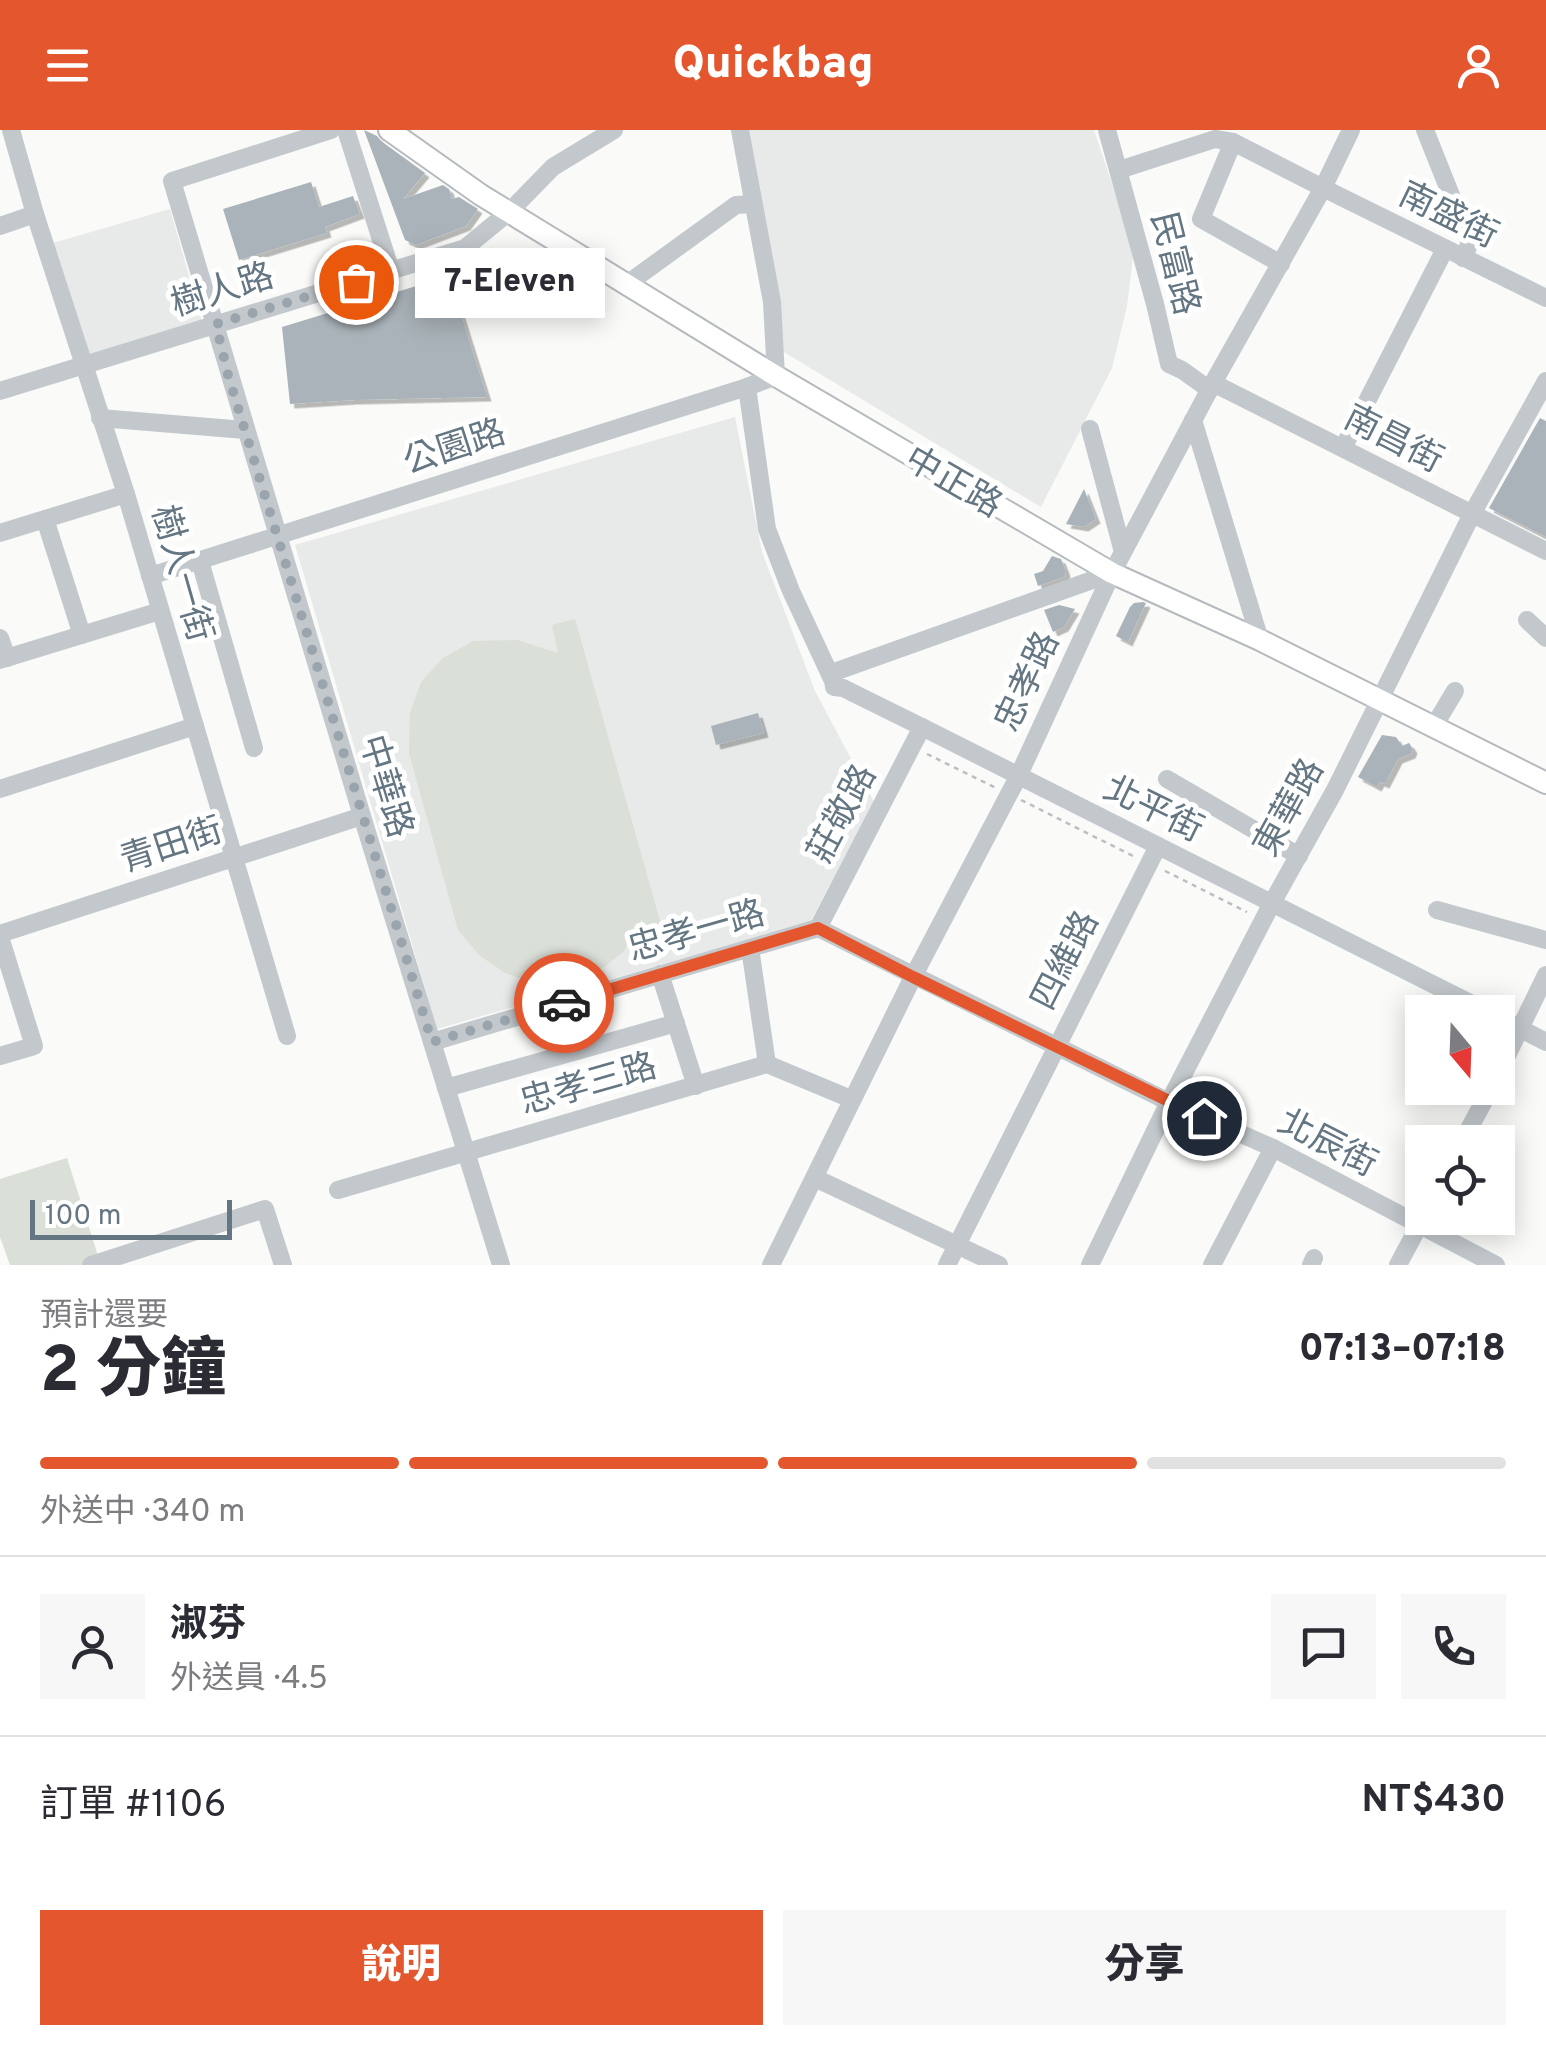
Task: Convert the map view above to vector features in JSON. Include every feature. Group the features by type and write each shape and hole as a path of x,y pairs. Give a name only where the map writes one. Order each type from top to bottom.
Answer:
{"main road":[{"name":"中正路","path":"388,130 481,195 776,376 1112,573 1260,640 1546,783"}],"street":[{"name":"樹人一街","path":"11,130 126,494 287,1036"},
{"name":"中華路","path":"331,130 172,181 501,1265"},
{"path":"346,130 392,271"},
{"name":"樹人路","path":"0,391 465,248 510,212 554,167 614,130"},
{"path":"740,130 772,302 776,376"},
{"name":"民富路","path":"1107,130 1169,364 1211,386"},
{"name":"忠孝路","path":"771,1265 851,1099 1013,785 1112,573 1351,130"},
{"path":"1425,130 1470,244 1463,258"},
{"path":"1119,170 1215,139 1234,142 1200,218 1281,264"},
{"name":"南盛街","path":"1234,142 1546,298"},
{"path":"627,284 736,206 752,204"},
{"path":"0,226 35,214"},
{"path":"1343,448 1444,250"},
{"name":"公園路","path":"150,576 776,376"},
{"name":"東華路","path":"1090,1265 1169,1102 1335,790 1472,514 1546,382"},
{"name":"南昌街","path":"1211,386 1546,551"},
{"path":"747,387 767,529 791,591 838,684"},
{"path":"100,418 245,430"},
{"path":"1194,420 1260,640"},
{"path":"1090,429 1123,552"},
{"path":"0,532 126,494"},
{"path":"45,519 82,635"},
{"path":"200,561 254,748"},
{"path":"838,684 833,675 837,671 1112,573"},
{"path":"0,638 4,659 160,610"},
{"path":"1527,620 1546,638"},
{"name":"北平街","path":"838,684 922,728 1013,785 1158,846 1268,912 1451,995"},
{"path":"1434,726 1455,690"},
{"path":"0,789 195,726"},
{"name":"莊敬路","path":"818,928 922,728"},
{"path":"1168,779 1298,856"},
{"name":"青田街","path":"0,936 362,816"},
{"name":"四維路","path":"947,1265 1158,846"},
{"path":"1437,910 1546,940"},
{"name":"忠孝一路","path":"432,1042 818,928 913,977"},
{"path":"0,936 34,1046 0,1056"},
{"path":"750,948 767,1064 851,1099"},
{"path":"660,974 696,1086"},
{"path":"1515,1041 1546,975"},
{"name":"北辰街","path":"913,977 1405,1214"},
{"path":"446,1088 676,1022"},
{"path":"1515,1026 1546,1042"},
{"name":"忠孝三路","path":"338,1190 767,1064"},
{"path":"1212,1265 1272,1148"},
{"path":"815,1178 999,1265"},
{"path":"98,1264 265,1209 283,1265"},
{"path":"1398,1265 1414,1235"},
{"name":"北辰街","path":"1444,1235 1496,1265"}],"path":[{"path":"912,747 1013,785 1149,864 1268,912"}],"shaded area":[{"path":"745,130 1094,130 1134,249 1127,306 1112,368 1041,507 782,351"},
{"path":"170,209 203,325 86,358 53,243"},
{"path":"735,417 762,552 815,691 874,802 810,922 437,1029 295,545"},
{"path":"575,619 662,928 648,933 642,919 624,951 604,967 572,982 537,984 505,973 479,955 458,930 409,753 410,713 421,682 443,658 473,641 517,640 558,653 552,625"},
{"path":"67,1158 100,1262 10,1265 0,1237 0,1179"}],"building":[{"path":"364,130 425,173 403,199 443,185 452,199 459,197 478,209 466,226 416,245 405,240"},
{"path":"311,182 319,207 353,196 360,214 325,227 327,233 239,260 223,209"},
{"path":"449,276 487,397 290,404 282,327"},
{"path":"1540,418 1546,421 1546,537 1489,508"},
{"path":"1084,489 1096,519 1084,527 1066,524"},
{"path":"1052,556 1061,559 1064,577 1038,586 1034,574 1043,571"},
{"path":"1146,603 1128,642 1116,636 1130,607"},
{"path":"1059,605 1075,609 1064,627 1053,632 1044,610"},
{"path":"758,713 764,733 716,745 711,726"},
{"path":"1382,735 1396,737 1402,746 1409,743 1413,749 1411,754 1398,759 1385,784 1380,782 1377,787 1358,777"}],"way so far":[{"path":"356,282 216,324 228,375 432,1042 564,1003"}],"place":[{"name":"7-Eleven","path":"356,282"}],"route":[{"path":"564,1003 818,928 1204,1118"}]}
